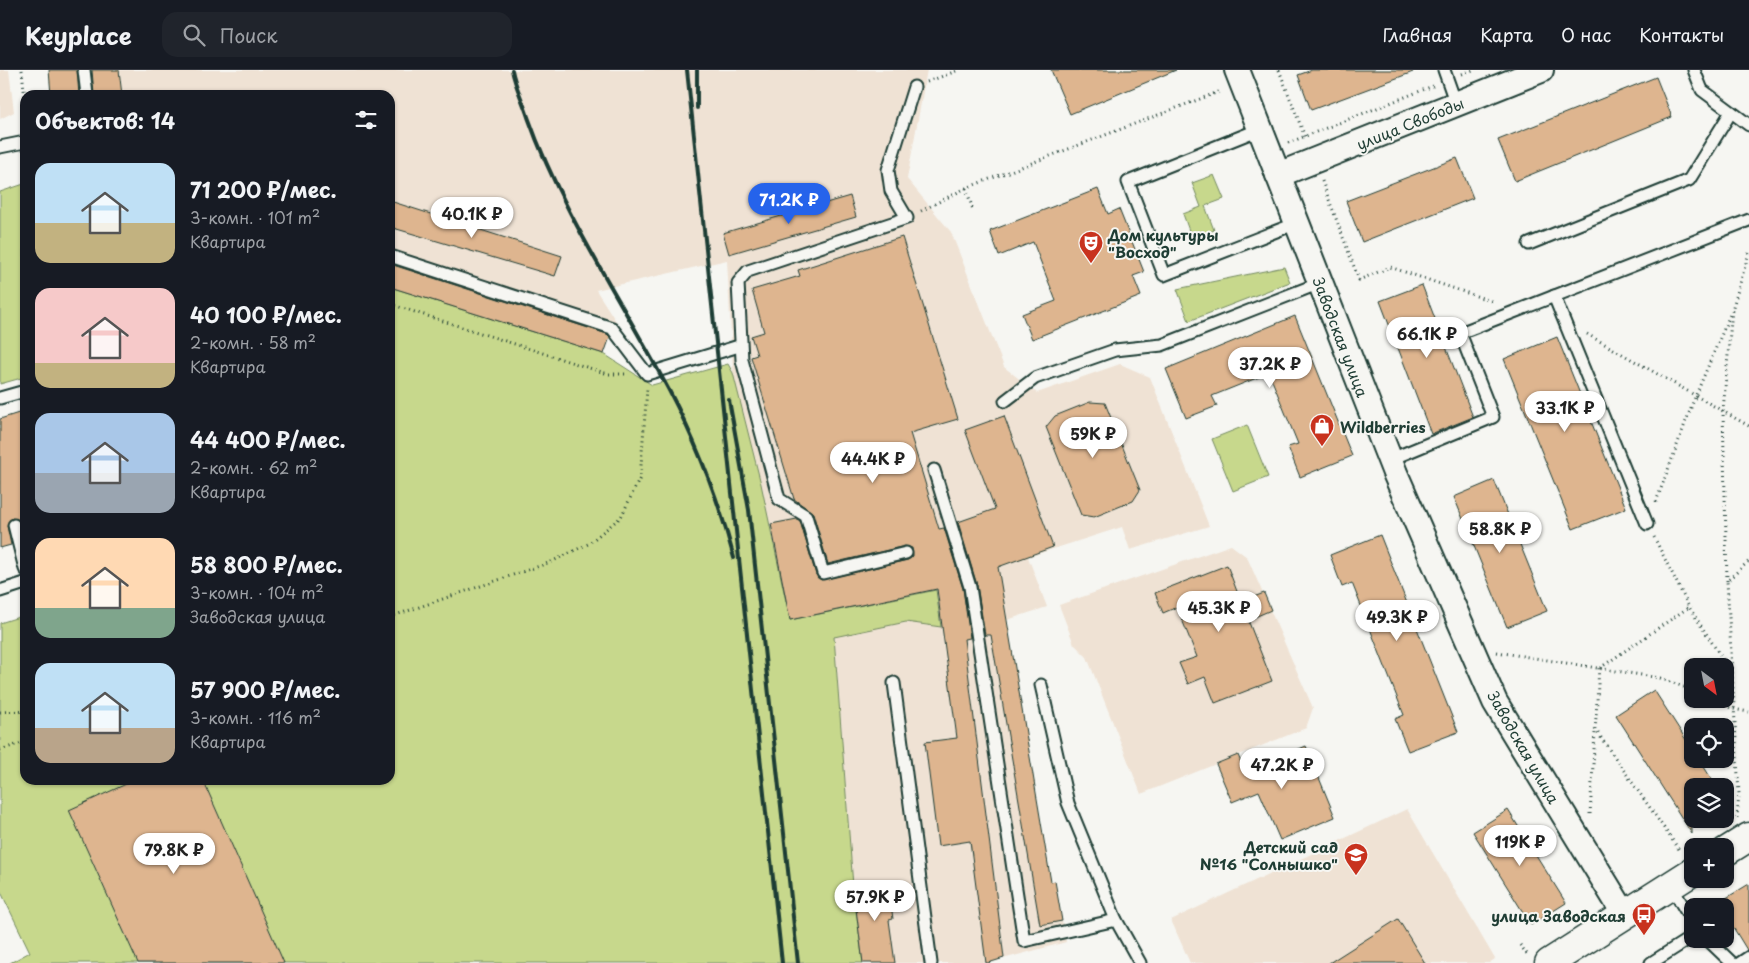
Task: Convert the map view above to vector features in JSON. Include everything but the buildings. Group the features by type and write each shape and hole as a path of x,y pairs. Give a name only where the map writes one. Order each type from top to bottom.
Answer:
{"street":[{"name":"улица Свободы","path":"1278,175 1541,70"},
{"name":"Заводская улица","path":"1239,77 1389,460 1495,702 1625,915"},
{"path":"1734,840 1743,828"},
{"path":"1540,961 1625,915 1681,870"}],"lane":[{"path":"84,70 86,90"},
{"path":"1694,70 1702,90 1748,123"},
{"path":"1446,75 1456,104"},
{"path":"906,553 823,573 806,516 779,499 739,346 738,283 748,271 907,218 891,192 888,170 914,87"},
{"path":"1529,244 1688,180 1731,112"},
{"path":"1260,129 1128,182 1164,276 1297,224"},
{"path":"0,147 20,143"},
{"path":"1389,460 1493,418 1460,333 1749,220"},
{"path":"395,258 612,328 648,374 739,346"},
{"path":"1005,401 1036,378 1115,350 1162,345 1320,283"},
{"path":"1554,296 1648,524"},
{"path":"0,398 20,392"},
{"path":"934,470 970,587 1024,941 1116,920"},
{"path":"14,526 20,549"},
{"path":"0,591 20,585"},
{"path":"894,683 931,963"},
{"path":"1041,685 1068,803 1116,920 1140,963"},
{"path":"1681,870 1687,898"},
{"path":"1651,963 1684,942"},
{"path":"1716,948 1732,963"},
{"path":"1740,963 1749,957"}],"path":[{"path":"22,70 24,90"},
{"path":"914,87 949,72 959,70"},
{"path":"1279,70 1305,137 1446,75 1473,70"},
{"path":"907,218 966,188 1239,77"},
{"path":"1322,180 1359,280 1390,267 1519,310"},
{"path":"966,188 973,210"},
{"path":"1723,658 1689,607 1648,524 1695,396 1732,310 1749,253"},
{"path":"395,306 608,374 648,374 640,478 622,517 588,544 551,562 395,615"},
{"path":"1731,658 1727,581 1723,411 1732,310"},
{"path":"1564,321 1749,426"},
{"path":"1727,581 1749,561"},
{"path":"1599,668 1689,607"},
{"path":"1472,648 1660,678 1684,687"},
{"path":"1590,820 1594,727 1599,668"},
{"path":"1743,828 1733,709 1749,712"},
{"path":"0,712 20,711"},
{"path":"1594,727 1681,870"},
{"path":"0,750 20,744"},
{"path":"1520,945 1540,961"}],"shaded area":[{"path":"0,70 9,70 14,112 0,119"},
{"path":"119,70 927,70 907,179 951,232 1004,367 1037,393 1120,364 1150,377 1209,526 1130,550 1122,527 1028,557 1047,607 1007,620 1051,882 1055,881 1066,942 988,963 863,963 853,886 834,636 906,622 941,626 937,594 936,590 790,620 761,484 733,373 727,260 596,290 621,329 616,333 611,333 604,354 395,289 395,90 121,90"},
{"path":"1231,545 1247,557 1313,708 1306,728 1141,794 1087,657 1074,644 1059,605"},
{"name":"Детский сад №16 \"Солнышко\"","path":"1407,809 1495,959 1489,963 1190,963 1171,920"}],"green space":[{"path":"1214,175 1224,199 1205,206 1214,230 1192,239 1183,214 1201,207 1192,183"},
{"path":"20,185 20,378 0,384 0,192"},
{"path":"1284,267 1290,282 1189,321 1177,289"},
{"path":"395,289 604,354 652,385 728,364 733,373 761,484 790,620 936,590 941,627 906,622 834,637 853,886 863,963 10,963 30,952 0,890 0,623 20,617 20,785 395,785"},
{"path":"1247,425 1268,477 1233,491 1212,439"}],"railway":[{"path":"512,70 541,151 571,215 671,394 693,440 712,486 734,558"},
{"path":"687,70 782,963"},
{"path":"697,70 697,108"},
{"path":"729,400 749,510 798,963"}],"place":[{"name":"Дом культуры \"Восход\"","path":"1091,264"},
{"name":"Wildberries","path":"1322,447"},
{"name":"Детский сад №16 \"Солнышко\"","path":"1356,876"},
{"name":"улица Заводская","path":"1644,936"}]}
